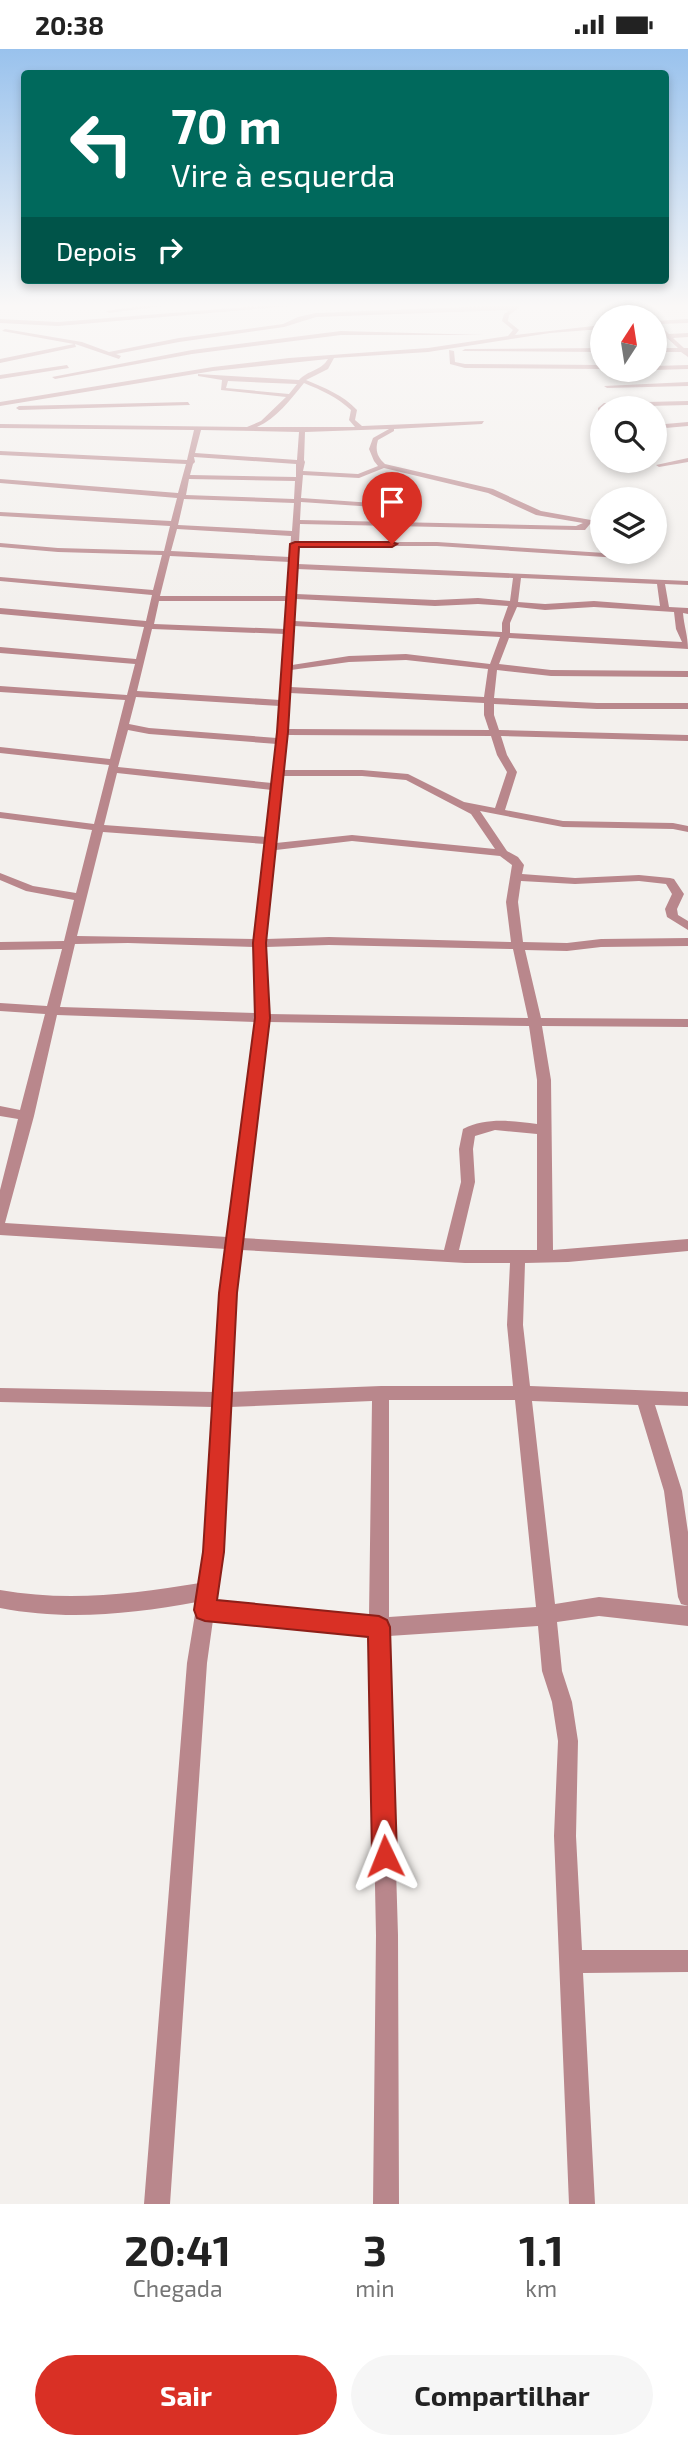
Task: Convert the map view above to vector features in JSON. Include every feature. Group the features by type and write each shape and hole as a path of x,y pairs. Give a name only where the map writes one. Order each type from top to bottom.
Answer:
{"street":[{"path":"0,406 41,406"},
{"path":"249,429 263,422 282,406"},
{"path":"350,406 354,410 352,420 361,429"},
{"path":"263,422 280,429"},
{"path":"0,426 302,430 400,428 482,422"},
{"path":"667,426 688,424"},
{"path":"400,428 375,439 372,449 377,461 383,466 481,488 539,513 588,522"},
{"path":"198,429 193,458 156,595 0,1218 233,1243 450,1256 545,1256 688,1245"},
{"path":"157,2204 197,1663 214,1552 228,1293 262,1018 260,943 282,737 302,430"},
{"path":"0,453 193,458 359,476 383,466"},
{"path":"667,464 688,460"},
{"path":"188,477 301,471"},
{"path":"0,481 183,497 416,508"},
{"path":"0,514 175,525 295,545 517,575 586,581 688,583"},
{"path":"0,545 58,550 167,553 576,529 582,528 588,522"},
{"path":"295,545 437,544 590,554"},
{"path":"579,554 586,581"},
{"path":"499,811 512,772 502,755 489,715 489,699 493,667 514,603 517,575"},
{"path":"0,579 156,595 435,603 478,601 545,607 594,604 683,611 680,629 687,644 506,634 149,625 0,611"},
{"path":"661,583 665,611"},
{"path":"0,650 140,662"},
{"path":"287,668 349,659 407,657 551,673 688,674"},
{"path":"0,689 131,696 489,699 597,706 688,706"},
{"path":"124,726 149,731 282,737 496,733 688,738"},
{"path":"0,750 114,766 277,780 362,772 408,776 444,797 463,804 563,824 673,826 688,829"},
{"path":"463,804 475,812 503,853"},
{"path":"0,815 99,828 270,844 352,838 503,853 514,859 518,865 512,902 518,946 536,1020 544,1080 545,1256"},
{"path":"0,876 42,892 82,898"},
{"path":"516,877 575,881 670,881 678,894 671,909 673,917 688,926"},
{"path":"0,946 128,939 518,946 688,941"},
{"path":"0,1007 98,1014 262,1018 688,1023"},
{"path":"0,1111 27,1116"},
{"path":"450,1256 468,1182 468,1133 476,1127 489,1126 544,1129"},
{"path":"518,1257 515,1362 523,1393 552,1671 562,1702 568,1741 565,1836 573,1962 582,2204"},
{"path":"381,1393 379,1627 387,1935 386,2204"},
{"path":"0,1395 223,1400 381,1393 523,1393 688,1399"},
{"path":"644,1397 673,1490 688,1597"},
{"path":"0,1599 30,1606 116,1606 206,1601 379,1627 545,1616 570,1607 594,1605 688,1616"},
{"path":"573,1962 688,1961"}],"route":[{"path":"385,1856 379,1627 205,1610 214,1552 228,1293 245,1136 262,1018 260,943 283,732 295,544 392,544"}]}
